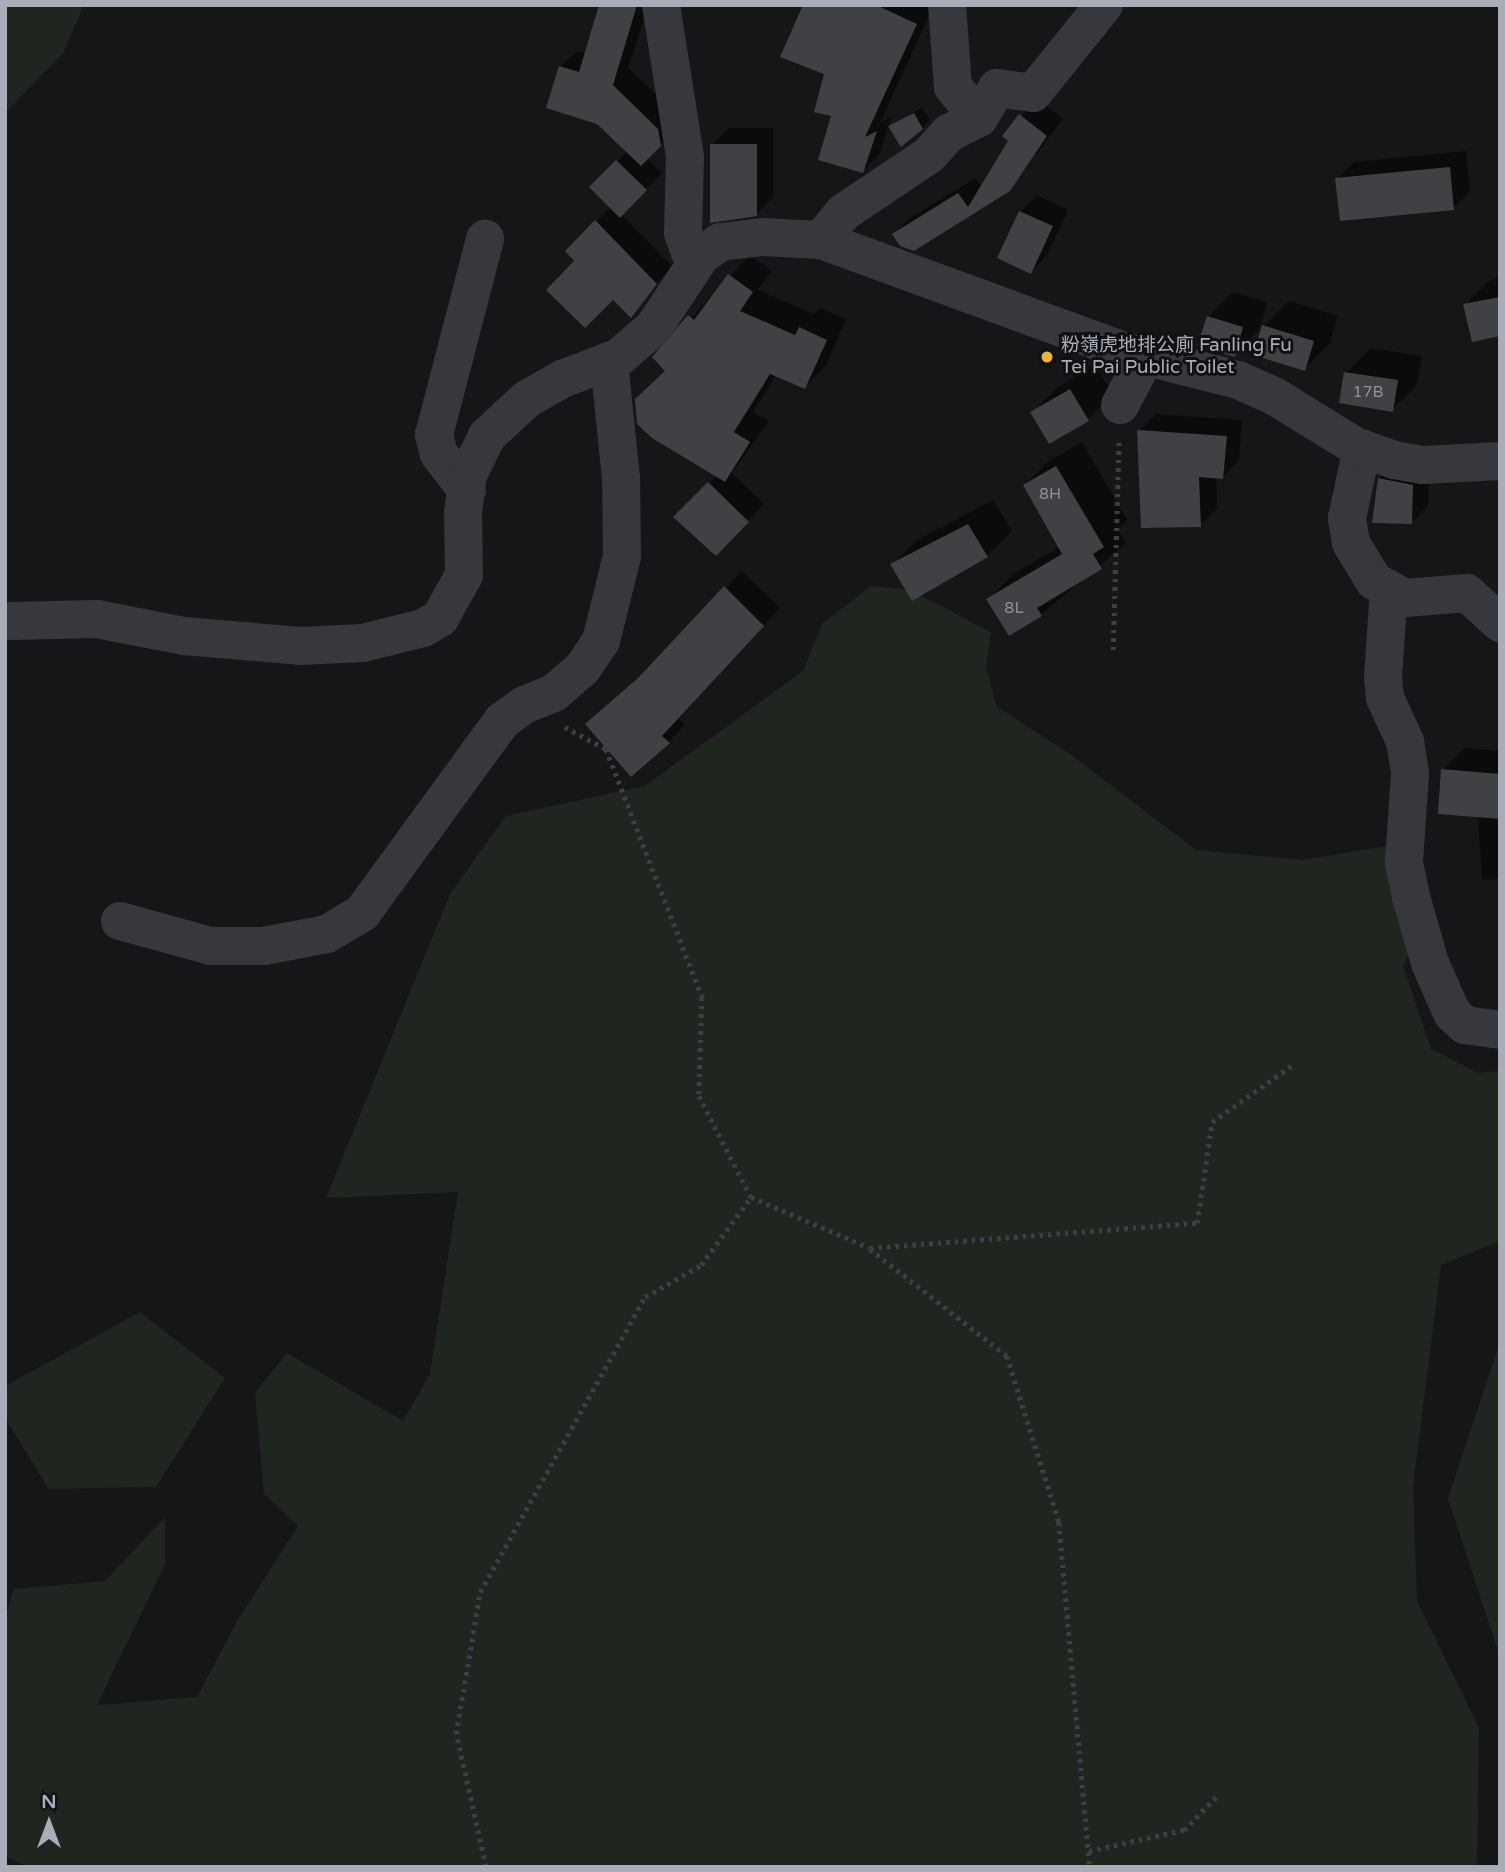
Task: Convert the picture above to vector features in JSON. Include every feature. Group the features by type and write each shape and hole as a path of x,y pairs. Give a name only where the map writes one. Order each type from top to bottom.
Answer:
{"street":[{"path":"661,5 685,157 683,233 690,252 701,256"},
{"path":"947,5 953,87 979,118"},
{"path":"821,240 844,212 929,155 950,133 979,118 997,88 1032,93 1104,5"},
{"path":"10,621 97,619 184,636 299,646 363,643 423,628 440,618 464,575 468,475 487,436 527,399 562,379 609,361 654,327 701,256 720,242 763,237 821,240 1146,356 1238,380 1275,396 1362,448 1423,465 1500,461"},
{"path":"467,490 439,454 434,435 485,239"},
{"path":"1120,405 1146,356"},
{"path":"120,921 211,946 264,946 327,934 362,913 502,721 524,705 554,693 582,669 601,641 622,556 621,478 609,361"},
{"path":"1362,448 1349,495 1351,543 1374,581 1405,598 1467,593 1500,623"},
{"path":"1389,589 1383,677 1385,698 1405,741 1410,774 1404,863 1411,897 1430,963 1452,1013 1465,1025 1500,1030"}],"path":[{"path":"1113,650 1120,405"},
{"path":"524,705 606,749 702,997 699,1096 751,1196 870,1248 1007,1356 1059,1522 1090,1867"},
{"path":"870,1248 1197,1223 1212,1122 1294,1063"},
{"path":"486,1867 456,1734 480,1592 645,1297 701,1265 751,1196"},
{"path":"1089,1851 1184,1830 1218,1795"}],"shaded area":[{"path":"5,5 84,5 63,53 5,113"},
{"path":"871,586 910,590 991,632 986,668 997,707 1070,754 1196,850 1303,860 1393,845 1425,921 1403,966 1431,1049 1478,1073 1500,1071 1500,1241 1441,1265 1413,1486 1417,1601 1479,1728 1477,1867 29,1867 5,1856 5,1617 14,1589 105,1581 165,1517 165,1564 97,1705 197,1697 236,1623 298,1526 264,1494 255,1393 287,1353 403,1421 430,1374 458,1192 326,1198 450,894 506,816 645,786 803,671 822,624"},
{"path":"140,1312 225,1378 156,1487 49,1489 5,1418 5,1386"},
{"path":"1500,1341 1500,1657 1448,1498"}],"building":[{"path":"599,5 637,5 613,85 658,129 661,146 641,166 597,124 546,108 559,66 579,72"},
{"path":"803,5 876,5 917,24 865,137 877,131 863,173 818,160 831,116 814,112 824,74 780,57"},
{"path":"914,113 923,129 901,147 888,126"},
{"path":"1019,114 1047,136 1010,191 914,251 900,246 892,234 958,193 968,207 1008,141 1002,136"},
{"path":"710,144 757,144 757,216 710,223"},
{"path":"616,160 647,190 620,218 589,187"},
{"path":"1450,167 1454,210 1340,221 1335,178"},
{"path":"1019,211 1053,226 1031,274 997,258"},
{"path":"595,220 657,284 631,318 613,300 585,328 546,290 574,261 565,251"},
{"path":"728,274 753,292 740,311 795,335 799,327 827,340 805,389 770,374 734,432 750,442 725,482 652,438 637,424 635,399 665,371 652,357 688,315 694,320"},
{"path":"1500,297 1500,336 1472,342 1463,304"},
{"path":"1207,316 1243,327 1235,357 1197,346"},
{"path":"1262,325 1314,341 1305,371 1253,355"},
{"path":"1344,372 1398,380 1393,412 1339,403"},
{"path":"1070,389 1089,421 1049,444 1030,412"},
{"path":"1137,430 1227,436 1223,479 1199,477 1201,527 1141,528"},
{"path":"1056,466 1104,547 1093,554 1102,569 1037,608 1042,616 1009,636 986,599 1062,554 1023,485"},
{"path":"1378,478 1413,485 1412,524 1372,523"},
{"path":"708,482 749,522 716,556 673,517"},
{"path":"968,524 988,557 912,601 890,564"},
{"path":"724,586 764,626 662,736 670,743 631,777 585,724 639,677"},
{"path":"1441,769 1500,774 1500,819 1438,814"}],"place":[{"name":"粉嶺虎地排公廁 Fanling Fu Tei Pai Public Toilet","path":"1047,357"}]}
